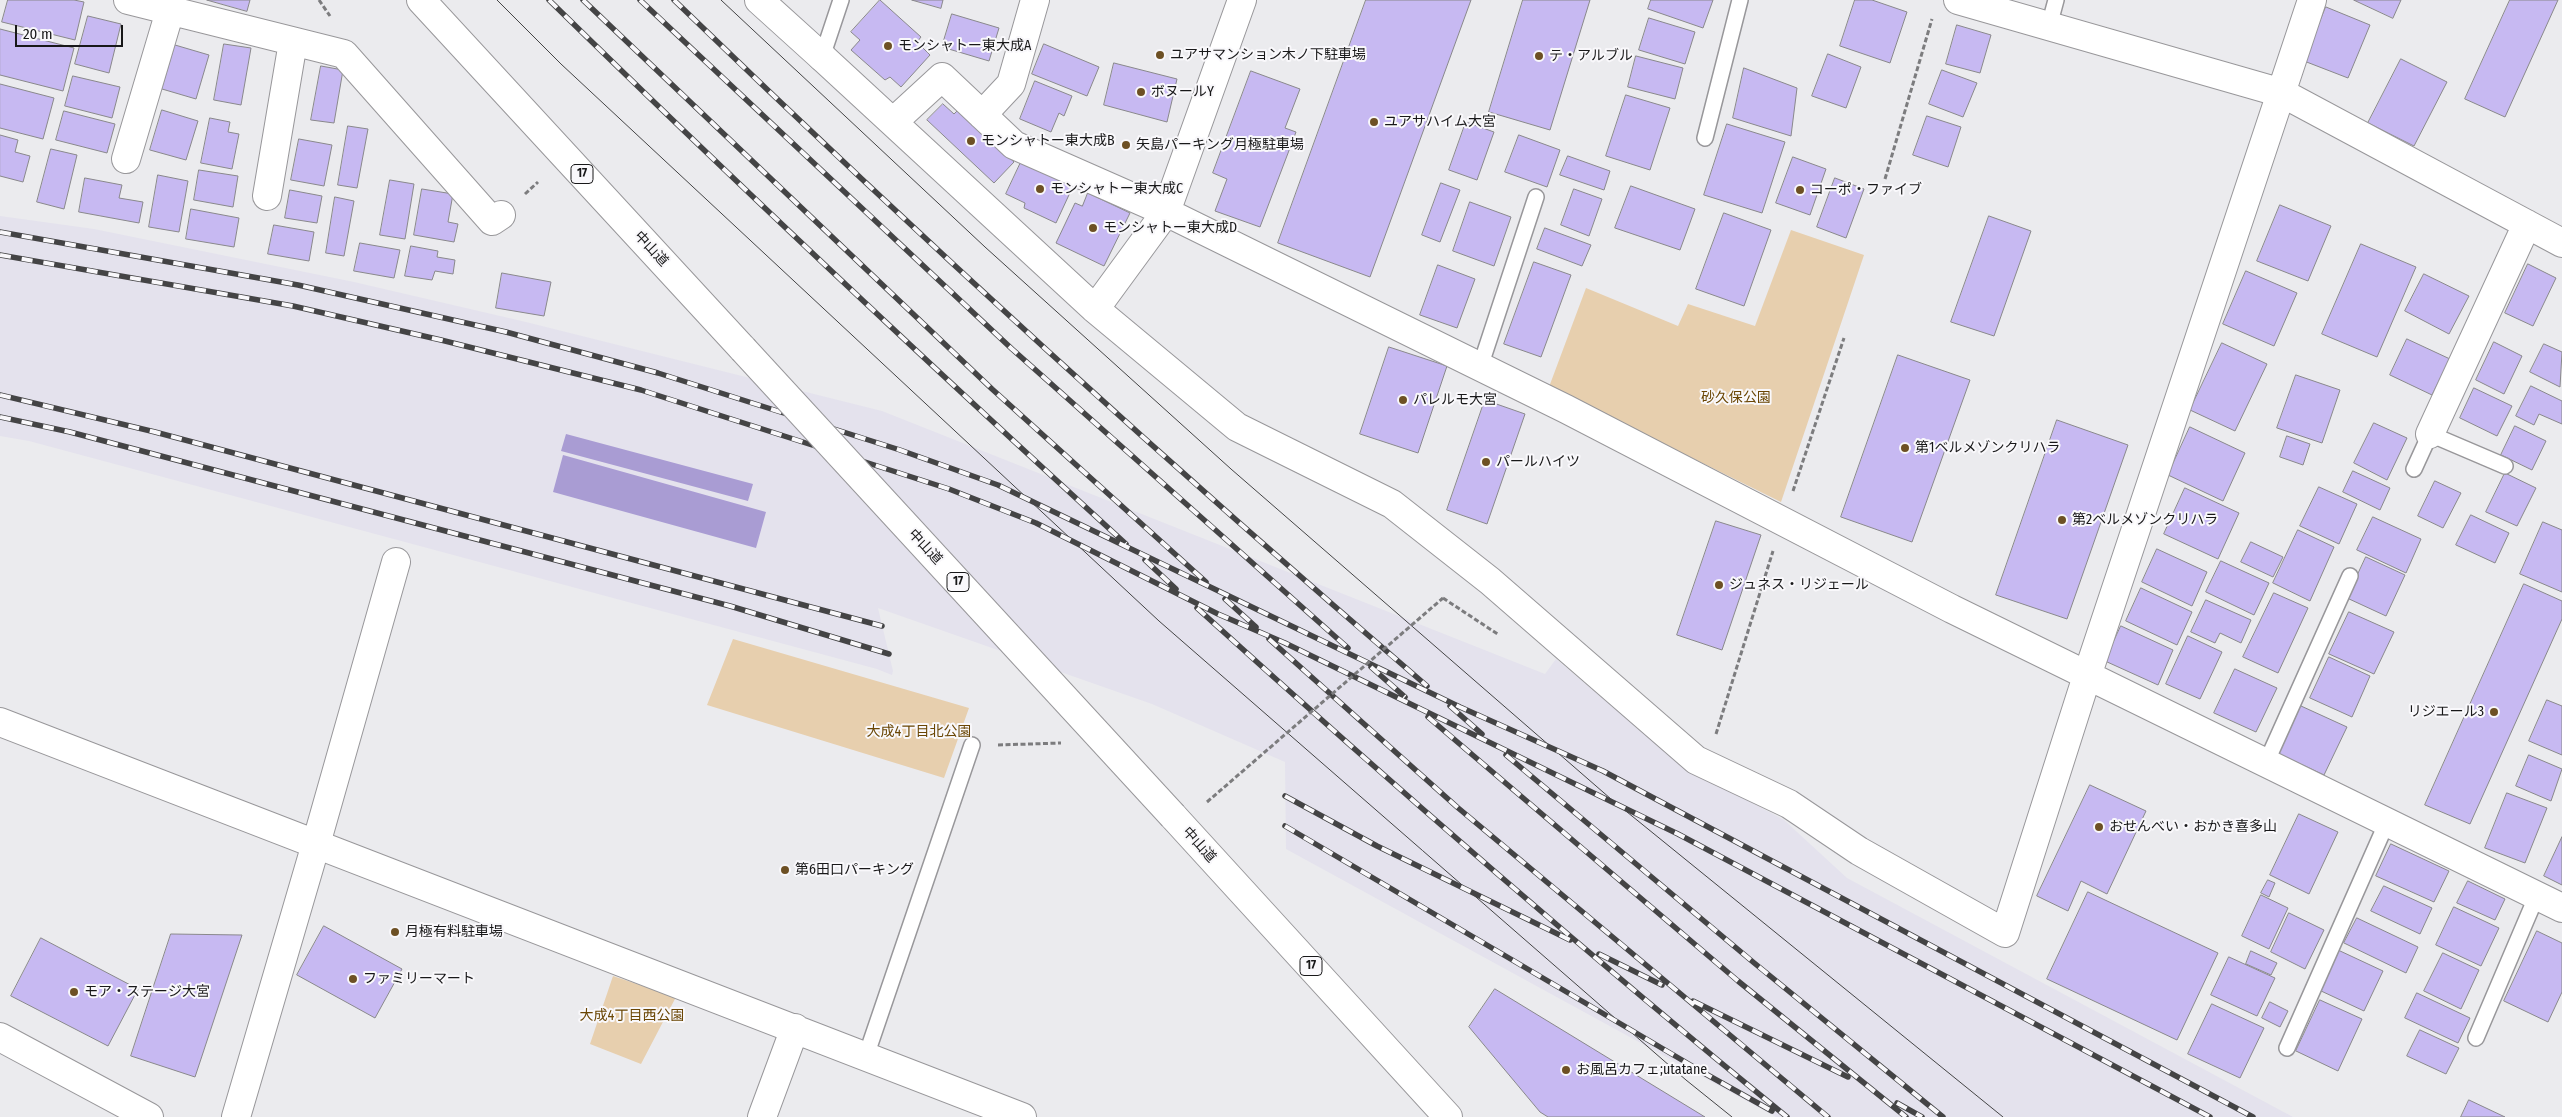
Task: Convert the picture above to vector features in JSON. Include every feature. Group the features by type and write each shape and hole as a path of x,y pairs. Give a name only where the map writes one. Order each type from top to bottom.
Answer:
{"main road":[{"path":"128,0 293,42 338,50 344,54 492,221 501,215"},
{"name":"中山道","path":"421,0 1448,1117"},
{"path":"759,0 1096,309 1237,427 1392,504 1490,581 1696,760 1789,804 1859,852 2005,933 2087,676 2312,0"},
{"path":"982,115 1011,84 1035,0"},
{"path":"1096,309 1166,212 1242,0"},
{"path":"1946,5 2049,26 2282,94 2562,243"},
{"path":"126,159 170,10"},
{"path":"267,196 293,42"},
{"path":"893,122 942,77 1014,145 1166,212 1480,367 1952,610 2562,908"},
{"path":"2430,434 2526,224"},
{"path":"236,1117 396,562"},
{"path":"0,722 1022,1117"},
{"path":"762,1117 795,1028"},
{"path":"0,1037 150,1117"}],"lane":[{"path":"822,57 841,0"},
{"path":"1705,138 1740,0"},
{"path":"2049,26 2056,0"},
{"path":"1480,367 1536,197"},
{"path":"2414,469 2430,434 2505,466"},
{"path":"2266,763 2350,576"},
{"path":"866,1056 972,745"},
{"path":"2287,1048 2387,822"},
{"path":"2476,1038 2537,895"}],"path":[{"path":"319,0 329,15"},
{"path":"1886,179 1946,5"},
{"path":"1207,802 1443,598 1507,640"},
{"path":"972,745 1061,744"}],"shaded area":[{"path":"0,216 94,229 354,282 526,322 882,411 1545,674 1556,659 1682,765 1784,820 1847,878 2293,1117 1776,1117 1286,849 1285,762 1152,704 878,608 893,671 892,675 877,669 29,441 0,436"},
{"path":"566,434 753,484 748,501 561,451"},
{"path":"563,455 766,512 756,548 553,492"}],"green space":[{"name":"砂久保公園","path":"1791,230 1864,255 1781,502 1549,387 1586,288 1678,326 1688,304 1755,326"},
{"name":"大成4丁目北公園","path":"733,639 969,708 944,778 707,705"},
{"name":"大成4丁目西公園","path":"613,976 676,997 641,1064 590,1044"}],"building":[{"path":"8,0 74,0 84,2 75,40 2,22"},
{"path":"207,0 250,0 247,11"},
{"name":"モンシャトー東大成A","path":"880,0 921,37 917,42 930,55 901,87 890,77 885,80 851,50 860,40 851,32"},
{"path":"912,0 943,0 941,8"},
{"name":"ユアサハイム大宮","path":"1366,0 1471,0 1370,277 1278,243"},
{"name":"テ・アルブル","path":"1523,0 1590,0 1550,130 1489,112"},
{"path":"1651,0 1713,0 1703,28 1648,9"},
{"path":"1855,0 1872,0 1907,12 1890,63 1840,46"},
{"path":"2354,0 2401,0 2393,18"},
{"path":"2510,0 2558,0 2505,117 2465,99"},
{"path":"2326,7 2370,25 2348,78 2304,61"},
{"path":"952,14 999,28 989,61 942,47"},
{"path":"88,16 121,24 109,73 75,64"},
{"path":"1649,18 1695,32 1685,64 1639,50"},
{"path":"1957,25 1991,35 1980,73 1946,64"},
{"path":"0,29 74,48 63,91 0,75"},
{"path":"224,44 251,48 241,105 214,100"},
{"path":"1044,44 1099,67 1087,96 1032,74"},
{"path":"175,45 209,55 196,99 162,89"},
{"path":"1828,54 1861,67 1846,108 1812,96"},
{"path":"1636,56 1683,68 1675,99 1628,87"},
{"path":"2401,59 2447,82 2414,146 2368,123"},
{"name":"ボヌールY","path":"1114,63 1177,79 1167,122 1104,105"},
{"path":"321,66 343,70 334,123 311,120"},
{"path":"1744,68 1797,88 1791,136 1733,118"},
{"path":"1942,70 1977,83 1963,117 1929,104"},
{"path":"1251,71 1300,89 1285,128 1296,132 1260,227 1215,211 1227,179 1213,173"},
{"path":"73,76 120,87 112,118 65,106"},
{"path":"1035,81 1072,96 1064,116 1059,113 1051,132 1020,119"},
{"path":"0,84 54,98 43,139 0,128"},
{"path":"1626,95 1670,108 1650,170 1606,156"},
{"name":"モンシャトー東大成B","path":"943,104 954,114 958,110 1014,162 994,183 927,120"},
{"path":"162,110 198,121 186,160 150,150"},
{"path":"64,111 115,124 107,153 56,140"},
{"path":"1927,116 1961,127 1948,167 1913,155"},
{"path":"210,118 230,122 228,132 239,134 232,169 201,163"},
{"path":"1466,122 1494,132 1477,180 1449,170"},
{"path":"1727,124 1785,142 1762,213 1704,195"},
{"path":"348,126 368,129 357,188 338,185"},
{"path":"0,135 18,140 15,152 30,156 23,182 0,176"},
{"path":"1519,135 1560,150 1547,187 1505,172"},
{"path":"299,139 332,145 324,186 291,180"},
{"path":"51,149 77,155 64,209 37,202"},
{"path":"1568,156 1610,171 1604,190 1560,175"},
{"name":"コーポ・ファイブ","path":"1793,157 1826,169 1810,215 1776,203"},
{"name":"モンシャトー東大成C","path":"1022,160 1074,184 1056,223 1024,208 1025,203 1006,194"},
{"path":"199,170 238,176 233,207 194,200"},
{"path":"158,175 188,181 179,232 149,227"},
{"path":"85,178 122,185 119,198 143,202 139,223 79,212"},
{"path":"1835,178 1864,189 1846,238 1817,227"},
{"path":"390,180 414,184 405,239 380,235"},
{"path":"1441,183 1460,190 1440,242 1422,235"},
{"path":"1631,186 1695,209 1680,250 1615,228"},
{"path":"422,189 453,194 448,222 458,224 454,242 414,235"},
{"path":"1574,189 1602,199 1589,236 1561,225"},
{"path":"290,190 322,196 317,223 285,218"},
{"name":"モンシャトー東大成D","path":"1088,193 1130,213 1104,266 1056,243 1075,203 1082,206"},
{"path":"335,197 354,201 344,256 326,253"},
{"path":"1470,202 1511,217 1494,266 1453,251"},
{"path":"2280,205 2331,226 2308,281 2257,261"},
{"path":"191,209 239,218 234,247 186,239"},
{"path":"1724,213 1771,230 1744,306 1696,289"},
{"path":"1989,216 2031,231 1994,336 1951,322"},
{"path":"274,225 314,232 309,261 268,254"},
{"path":"1545,228 1591,245 1582,266 1537,249"},
{"path":"360,243 400,250 394,278 354,271"},
{"path":"2361,244 2416,267 2377,357 2322,334"},
{"path":"411,246 438,251 437,257 455,260 453,274 435,271 432,280 405,276"},
{"path":"1534,262 1571,275 1541,357 1504,344"},
{"path":"2528,264 2556,278 2533,326 2505,313"},
{"path":"1438,265 1475,279 1457,328 1420,315"},
{"path":"2246,271 2297,293 2274,346 2223,324"},
{"path":"502,273 551,282 544,316 496,308"},
{"path":"2424,274 2469,296 2449,334 2405,311"},
{"path":"2407,339 2450,359 2432,395 2390,375"},
{"path":"2494,342 2522,356 2504,394 2476,380"},
{"path":"2222,343 2267,364 2235,431 2190,410"},
{"path":"2544,344 2562,352 2560,387 2530,372"},
{"name":"パレルモ大宮","path":"1389,347 1447,366 1418,453 1360,434"},
{"name":"第1ベルメゾンクリハラ","path":"1898,355 1970,380 1912,542 1841,517"},
{"path":"2296,375 2340,390 2322,443 2277,428"},
{"path":"2531,386 2562,401 2562,424 2539,414 2534,425 2516,416"},
{"path":"2474,388 2512,406 2497,436 2460,418"},
{"name":"パールハイツ","path":"1485,400 1525,414 1487,524 1447,510"},
{"name":"第2ベルメゾンクリハラ","path":"2057,420 2128,445 2067,619 1996,595"},
{"path":"2374,423 2407,438 2387,480 2354,463"},
{"path":"2515,426 2546,441 2532,470 2501,455"},
{"path":"2190,427 2245,453 2223,501 2168,475"},
{"path":"2287,436 2310,444 2303,465 2280,457"},
{"path":"2353,471 2390,488 2380,510 2343,492"},
{"path":"2505,473 2536,488 2517,526 2486,512"},
{"path":"2435,481 2461,493 2443,528 2418,516"},
{"path":"2319,487 2357,504 2339,544 2300,526"},
{"path":"2185,488 2239,513 2218,559 2164,534"},
{"path":"2471,515 2509,533 2495,563 2456,545"},
{"path":"2373,517 2421,539 2406,573 2357,550"},
{"name":"ジュネス・リジェール","path":"1716,521 1761,535 1722,650 1677,635"},
{"path":"2543,522 2562,530 2562,592 2520,574"},
{"path":"2298,530 2334,547 2310,601 2273,583"},
{"path":"2251,542 2283,557 2273,577 2241,562"},
{"path":"2157,549 2207,572 2192,606 2142,582"},
{"path":"2366,557 2405,575 2386,616 2347,598"},
{"path":"2221,561 2269,583 2254,615 2206,592"},
{"name":"リジエール3","path":"2524,584 2562,601 2562,619 2470,824 2425,805"},
{"path":"2141,588 2192,612 2177,645 2126,621"},
{"path":"2274,593 2308,608 2278,673 2243,657"},
{"path":"2206,600 2251,620 2241,643 2220,633 2215,643 2191,632"},
{"path":"2349,612 2394,632 2374,674 2329,654"},
{"path":"2121,626 2173,650 2158,685 2105,661"},
{"path":"2188,636 2222,652 2200,699 2166,684"},
{"path":"2329,657 2370,676 2352,717 2310,698"},
{"path":"2235,669 2277,688 2256,732 2214,713"},
{"path":"2547,700 2562,706 2562,755 2529,741"},
{"path":"2301,706 2347,727 2324,775 2279,754"},
{"path":"2529,755 2562,769 2551,801 2516,786"},
{"path":"2090,785 2146,811 2107,894 2081,881 2068,911 2037,896"},
{"path":"2507,793 2547,808 2525,863 2485,848"},
{"path":"2299,814 2338,832 2309,894 2270,875"},
{"path":"2562,837 2562,885 2544,876"},
{"path":"2391,844 2449,871 2434,902 2376,876"},
{"path":"2268,880 2275,883 2269,897 2261,893"},
{"path":"2468,881 2505,899 2495,920 2457,903"},
{"path":"2384,886 2432,908 2420,934 2371,911"},
{"path":"2088,892 2218,953 2177,1040 2047,979"},
{"path":"2261,895 2288,908 2269,949 2242,936"},
{"path":"2454,907 2499,928 2481,966 2436,945"},
{"path":"2289,913 2324,930 2305,969 2271,952"},
{"path":"2357,918 2418,947 2406,973 2344,943"},
{"path":"324,926 402,969 375,1018 297,975"},
{"path":"2537,931 2562,943 2562,992 2548,1022 2504,1001"},
{"path":"171,934 242,935 195,1077 131,1056"},
{"name":"モア・ステージ大宮","path":"41,938 138,989 108,1046 11,996"},
{"path":"2338,950 2383,971 2364,1011 2319,990"},
{"path":"2251,951 2277,963 2271,975 2246,964"},
{"path":"2443,953 2479,970 2461,1009 2424,991"},
{"path":"2229,957 2275,978 2257,1016 2211,995"},
{"name":"お風呂カフェ;utatane","path":"1495,989 1705,1117 1548,1117 1540,1112 1469,1027"},
{"path":"2417,993 2470,1018 2458,1043 2405,1018"},
{"path":"2320,1000 2362,1019 2338,1071 2296,1051"},
{"path":"2270,1002 2288,1011 2280,1027 2262,1018"},
{"path":"2212,1004 2264,1028 2240,1078 2188,1054"},
{"path":"2420,1030 2459,1048 2446,1074 2407,1056"},
{"path":"2469,1100 2505,1117 2461,1117"}],"tram line":[{"path":"497,0 561,64 1159,621 1686,1080 1732,1117"},
{"path":"721,0 985,247 1231,469 1611,799 2003,1117"}],"railway":[{"path":"549,0 835,275 1126,544"},
{"path":"583,0 992,389 1206,582"},
{"path":"640,0 1012,349 1348,648"},
{"path":"674,0 858,176 1045,349 1235,519 1427,686"},
{"path":"0,232 298,285 506,332 658,373 900,450 998,485 1460,707 1603,771 2253,1117"},
{"path":"0,255 293,306 441,340 641,390 949,489 1036,523 1218,614 1285,643 1678,834 2210,1117"},
{"path":"0,395 155,432 882,626"},
{"path":"0,417 70,432 730,606 889,654"},
{"path":"1145,560 1176,589"},
{"path":"1225,599 1256,627"},
{"path":"1197,608 1489,866 1637,993 1787,1117"},
{"path":"1269,639 1457,807 1828,1117"},
{"path":"1371,667 1405,697"},
{"path":"1450,706 1482,734"},
{"path":"1428,717 1738,981 1906,1117"},
{"path":"1506,755 1753,962 1943,1117"},
{"path":"1285,796 1377,846 1570,940"},
{"path":"1285,826 1704,1073 1772,1111"},
{"path":"1599,954 1662,985"},
{"path":"1693,1001 1848,1077"},
{"path":"1897,1103 1922,1117"}],"place":[{"name":"モンシャトー東大成A","path":"888,46"},
{"name":"ユアサマンション木ノ下駐車場","path":"1160,55"},
{"name":"テ・アルブル","path":"1539,56"},
{"name":"ボヌールY","path":"1141,92"},
{"name":"ユアサハイム大宮","path":"1374,122"},
{"name":"モンシャトー東大成B","path":"971,141"},
{"name":"矢島パーキング月極駐車場","path":"1126,145"},
{"name":"モンシャトー東大成C","path":"1040,189"},
{"name":"コーポ・ファイブ","path":"1800,190"},
{"name":"モンシャトー東大成D","path":"1093,228"},
{"name":"パレルモ大宮","path":"1403,400"},
{"name":"第1ベルメゾンクリハラ","path":"1905,448"},
{"name":"パールハイツ","path":"1486,462"},
{"name":"第2ベルメゾンクリハラ","path":"2062,520"},
{"name":"ジュネス・リジェール","path":"1719,585"},
{"name":"リジエール3","path":"2494,712"},
{"name":"おせんべい・おかき喜多山","path":"2099,827"},
{"name":"第6田口パーキング","path":"785,870"},
{"name":"月極有料駐車場","path":"395,932"},
{"name":"ファミリーマート","path":"353,979"},
{"name":"モア・ステージ大宮","path":"74,992"},
{"name":"お風呂カフェ;utatane","path":"1566,1070"}]}
